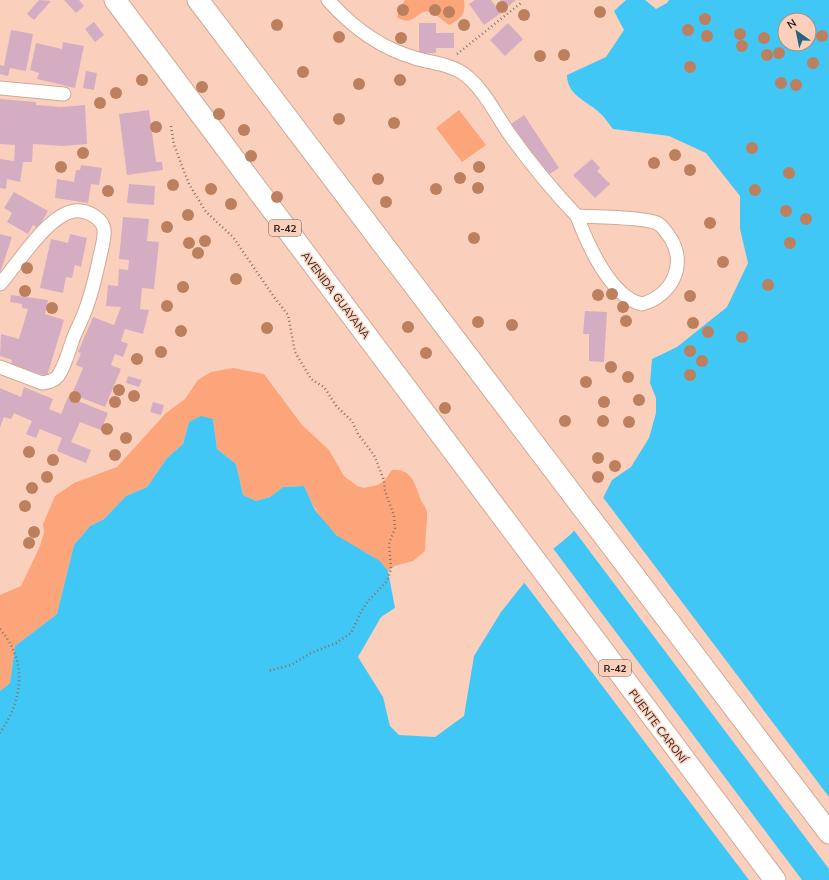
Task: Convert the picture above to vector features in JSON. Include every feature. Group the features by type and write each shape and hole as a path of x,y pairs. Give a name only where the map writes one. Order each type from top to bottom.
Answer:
{"main road":[{"name":"AVENIDA GUAYANA","path":"115,0 456,456"},
{"path":"198,0 829,833"},
{"name":"PUENTE CARONÍ","path":"456,456 775,880"}],"street":[{"path":"328,0 350,22 375,41 399,53 459,71 472,82 540,176 577,216 586,240 604,271 630,299 642,304 659,297 667,289 674,279 678,260 673,242 663,227 649,221 577,216"},
{"path":"0,88 64,94"},
{"path":"0,284 41,233 68,213 80,210 91,214 98,218 104,227 104,235 95,281 85,312 72,340 62,369 57,377 50,382 42,383 0,368"}],"path":[{"path":"443,65 521,3"},
{"path":"171,126 174,145 188,184 206,212 233,237 288,315 295,352 311,379 324,387 337,407 352,422 358,434 374,454 384,480 385,491 394,516 395,528 390,544 391,569 388,581 368,601 351,633 336,643 311,653 291,665 268,671"},
{"path":"0,629 12,646 16,656 20,677 18,697 0,733"}],"shaded area":[{"path":"405,0 464,0 464,12 458,20 450,25 434,13 427,11 408,21 403,20 397,17"},
{"path":"459,110 486,145 462,162 436,128"},
{"path":"233,368 264,374 302,425 329,450 344,476 357,486 364,488 378,485 384,481 392,470 399,470 409,475 415,484 427,511 425,551 413,561 395,566 388,571 376,559 342,540 331,530 317,512 304,486 283,487 270,497 256,501 243,495 236,464 217,449 213,419 189,422 183,444 167,458 147,487 126,496 104,519 90,526 74,545 57,614 15,646 10,683 0,691 0,595 21,586 40,546 44,532 43,524 55,496 74,483 117,467 166,413 185,399 198,380 211,372"}],"water":[{"path":"626,0 645,0 656,9 667,3 669,0 829,0 829,880 0,880 0,691 10,683 15,646 57,614 74,545 90,526 104,519 126,496 147,487 167,458 183,444 189,422 201,416 213,419 217,449 236,464 243,495 256,501 270,497 283,487 304,486 315,510 336,535 380,561 388,571 395,608 381,617 358,657 383,697 390,726 399,735 435,737 464,716 474,656 501,612 547,554 570,535 601,502 612,480 631,467 649,438 656,413 656,398 650,383 652,359 677,347 727,307 748,263 740,229 740,196 706,153 669,136 613,129 596,109 579,98 570,88 567,75 606,57 624,30 614,11"}],"pier":[{"path":"602,496 829,797 829,869 573,529"},
{"path":"552,547 802,880 749,880 523,581 545,553"}],"building":[{"path":"39,0 51,1 34,20 27,14"},
{"path":"64,0 79,0 84,6 76,13"},
{"path":"475,0 491,0 501,13 484,25 469,4"},
{"path":"500,0 516,0 506,8"},
{"path":"94,22 104,35 95,42 85,29"},
{"path":"419,23 436,23 436,33 454,33 454,48 436,48 436,53 419,53"},
{"path":"508,23 523,39 505,56 490,40"},
{"path":"11,30 33,34 26,71 10,68 8,76 0,74 0,65 4,66"},
{"path":"63,42 84,46 75,88 37,79 39,73 30,70 36,43 62,49"},
{"path":"86,71 97,73 94,90 83,88"},
{"path":"0,99 36,102 36,105 61,107 85,105 87,144 63,146 33,144 32,162 23,162 20,182 7,179 6,189 0,188 0,159 14,161 15,145 0,144"},
{"path":"149,110 156,162 162,162 163,170 127,175 119,114"},
{"path":"524,115 559,168 545,177 511,124"},
{"path":"592,159 600,168 597,171 610,184 595,198 573,175"},
{"path":"81,165 102,168 99,185 91,184 88,203 55,198 57,179 74,182 76,170 80,170"},
{"path":"129,184 155,186 154,205 127,203"},
{"path":"14,192 48,211 38,228 33,225 28,234 7,222 12,213 4,208"},
{"path":"123,217 149,219 147,241 159,242 154,289 142,288 140,309 149,310 143,334 125,329 121,341 128,344 123,357 115,354 111,365 121,369 105,407 72,394 83,368 76,365 81,353 78,352 93,317 114,325 121,307 106,306 108,285 118,286 119,269 128,270 129,260 119,259"},
{"path":"0,234 12,237 0,273"},
{"path":"70,234 87,238 81,267 75,265 72,278 66,277 63,293 40,288 51,239 68,243"},
{"path":"11,295 48,300 45,314 64,320 47,376 11,365 12,360 0,356 1,334 19,339 28,309 22,308 22,304 10,302"},
{"path":"585,311 607,312 604,362 589,361 589,334 583,334"},
{"path":"128,376 142,380 139,387 126,383"},
{"path":"24,387 53,399 49,409 61,414 68,397 108,413 101,430 80,422 71,442 91,450 86,463 57,451 62,438 40,429 36,438 26,434 32,421 14,413 11,419 4,417 0,427 0,388 21,397"},
{"path":"153,402 164,405 161,415 150,412"}]}
